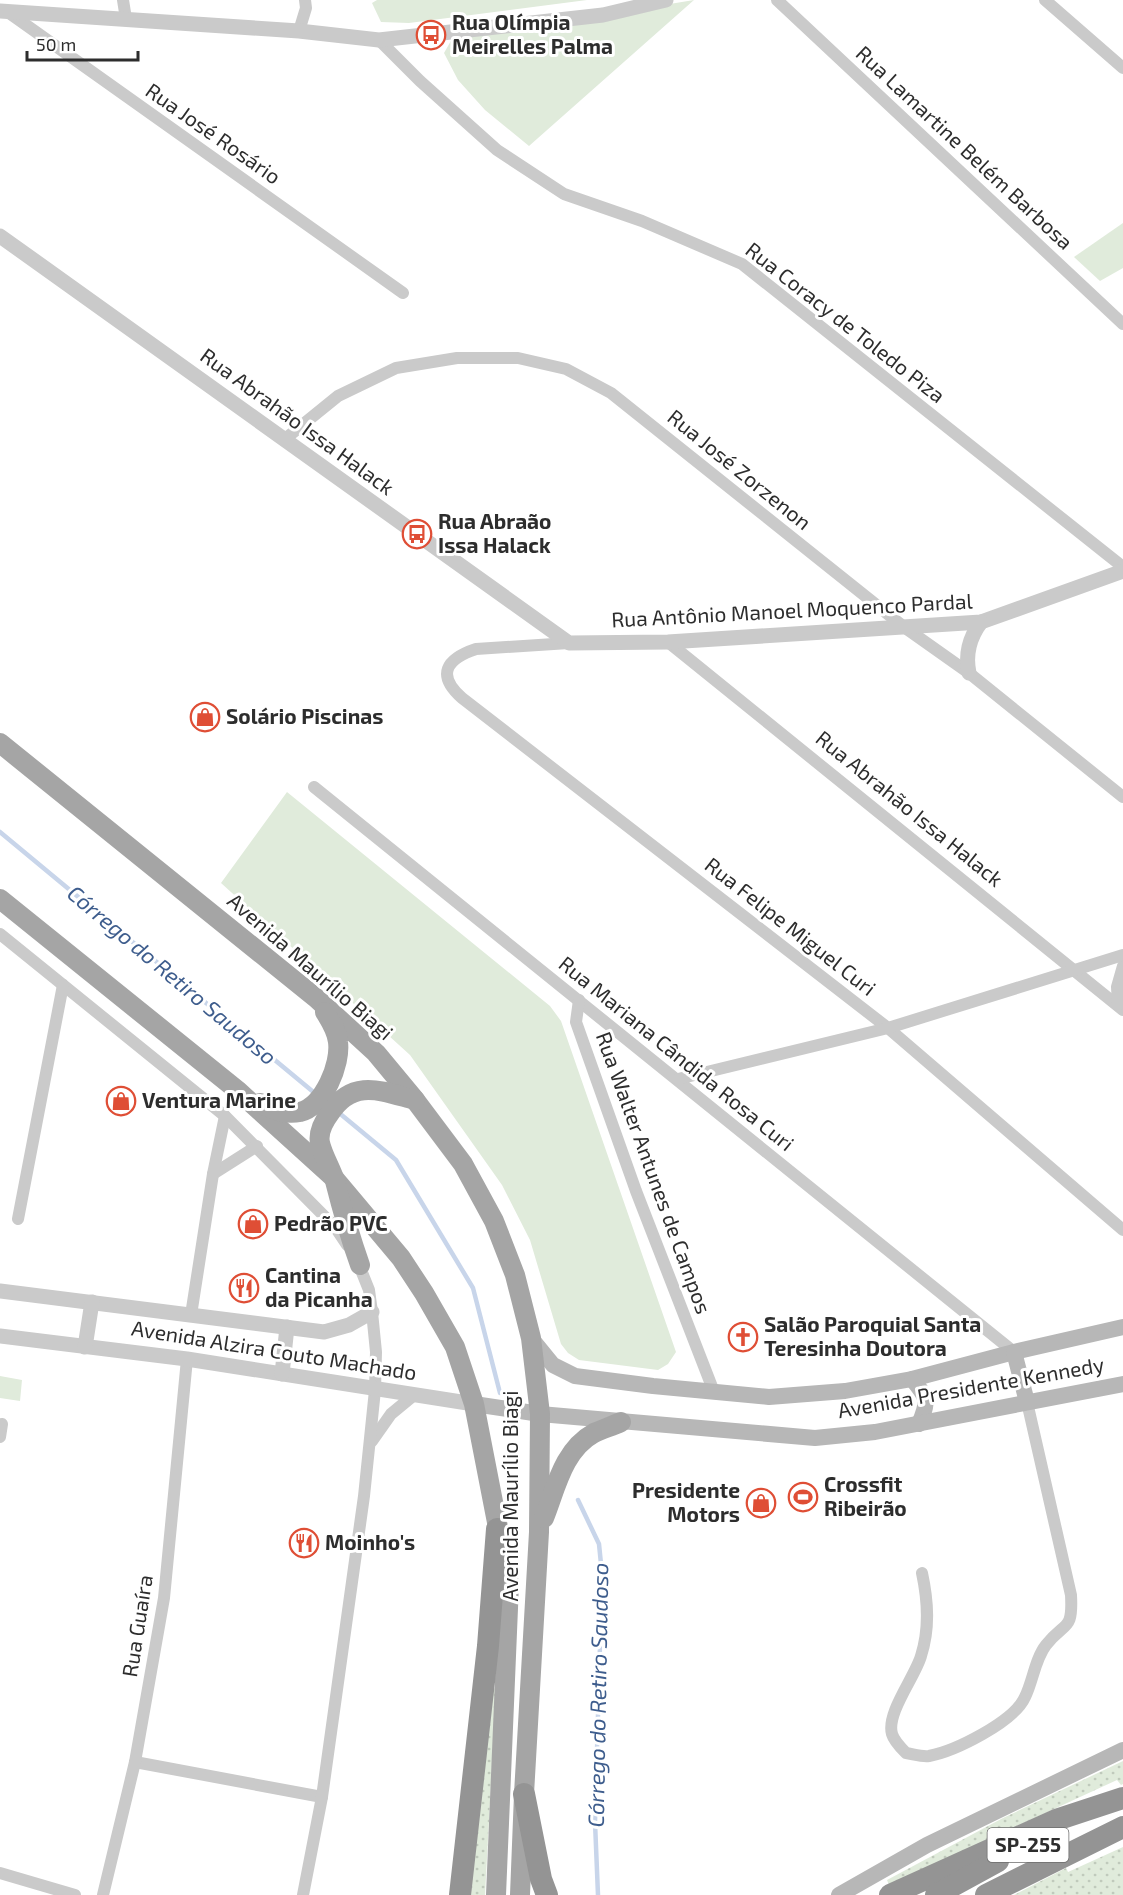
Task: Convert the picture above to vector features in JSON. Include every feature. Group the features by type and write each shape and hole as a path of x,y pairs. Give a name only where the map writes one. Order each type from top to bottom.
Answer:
{"highway":[{"path":"460,1895 488,1646 497,1529"},
{"path":"524,1794 541,1879 547,1895"},
{"path":"891,1895 1056,1820 1123,1798"},
{"name":"SP-255","path":"936,1895 1017,1850 1123,1798"},
{"name":"SP-255","path":"986,1895 1123,1827"}],"main road":[{"name":"Avenida Maurílio Biagi","path":"0,744 316,998 376,1053 416,1100 463,1164 494,1221 515,1275 531,1338 540,1414 539,1532 520,1895"},
{"name":"Avenida Maurílio Biagi","path":"0,898 237,1090 333,1177 401,1258 455,1347 474,1404 509,1584 496,1895"},
{"path":"237,1090 277,1112 307,1110 322,1094 334,1074 339,1057 338,1040 333,1026 316,998"},
{"path":"360,1265 319,1140 324,1121 337,1102 356,1090 373,1089 416,1100"},
{"name":"Avenida Presidente Kennedy","path":"531,1338 553,1365 575,1377 770,1397 845,1391 912,1379 1014,1352 1123,1327"},
{"path":"1014,1352 1027,1402"},
{"path":"912,1379 927,1400 919,1424"},
{"name":"Avenida Presidente Kennedy","path":"540,1414 814,1438 875,1432 1123,1384"},
{"name":"Avenida Alzira Couto Machado","path":"474,1404 540,1414"},
{"path":"539,1532 563,1465 576,1448 592,1434 621,1422"},
{"path":"839,1895 874,1873 938,1839 1123,1750"}],"street":[{"path":"123,0 126,19"},
{"path":"299,31 306,8 305,0"},
{"path":"2,10 299,31 379,40 603,15 666,0"},
{"name":"Rua Lamartine Belém Barbosa","path":"777,0 1123,324"},
{"path":"1045,0 1123,68"},
{"name":"Rua José Rosário","path":"2,10 403,293"},
{"name":"Rua Coracy de Toledo Piza","path":"379,40 420,81 497,150 564,194 642,220 742,264 1123,569"},
{"name":"Rua Abrahão Issa Halack","path":"0,236 569,643"},
{"name":"Rua José Zorzenon","path":"285,439 338,396 396,368 457,358 518,358 567,369 611,393 904,627 969,673 1123,797"},
{"name":"Rua Antônio Manoel Moquenco Pardal","path":"458,658 476,649 569,643 668,642 981,622 1123,569"},
{"path":"969,673 968,646 981,622"},
{"name":"Rua Abrahão Issa Halack","path":"668,642 1120,1007"},
{"name":"Rua Felipe Miguel Curi","path":"458,658 446,674 452,689 888,1028 1123,1230"},
{"name":"Rua Mariana Cândida Rosa Curi","path":"314,787 1014,1352"},
{"path":"0,934 225,1116 257,1146 335,1227 360,1265 369,1290 376,1352 375,1390 364,1496 322,1797 303,1895"},
{"path":"678,1079 888,1028 1123,955"},
{"path":"1120,1007 1117,987 1123,966"},
{"path":"18,1219 63,985"},
{"name":"Rua Walter Antunes de Campos","path":"579,1000 576,1022 636,1191 714,1392"},
{"path":"191,1315 213,1174 225,1116"},
{"path":"213,1174 257,1146"},
{"name":"Avenida Alzira Couto Machado","path":"0,1291 324,1332 350,1326 372,1312"},
{"path":"85,1347 92,1302"},
{"path":"282,1374 287,1327"},
{"name":"Avenida Alzira Couto Machado","path":"0,1336 187,1359 474,1404"},
{"name":"Rua Guaíra","path":"103,1895 135,1762 164,1598 187,1359"},
{"path":"369,1444 391,1414 414,1395"},
{"path":"922,1573 928,1601 927,1624 921,1657 892,1718 892,1733 906,1753 926,1757 961,1746 1002,1721 1024,1699 1045,1646 1067,1625 1072,1615 1071,1595 1027,1402"},
{"path":"0,1437 2,1424"},
{"path":"135,1762 322,1797"},
{"path":"0,1873 75,1895"}],"green space":[{"path":"377,0 587,0 409,23 381,22 372,3"},
{"path":"694,0 529,146 485,110 458,80 444,53 456,32 603,15"},
{"path":"1123,223 1123,268 1100,281 1074,257"},
{"path":"287,792 550,1006 561,1021 676,1352 668,1364 658,1370 579,1360 568,1353 561,1344 530,1240 502,1185 410,1055 221,883"},
{"path":"0,1376 22,1380 20,1401 0,1398"},
{"path":"492,1686 496,1690 485,1895 465,1895"},
{"path":"1123,1761 1123,1784 1121,1785 1117,1780 889,1885 887,1880 1003,1818"},
{"path":"1123,1847 1123,1895 1014,1895 1066,1868 1068,1872"}],"waterway":[{"name":"Córrego do Retiro Saudoso","path":"0,832 317,1095"},
{"name":"Córrego do Retiro Saudoso","path":"338,1112 396,1160 473,1288 500,1393"},
{"name":"Córrego do Retiro Saudoso","path":"578,1500 599,1544 602,1574 595,1822 598,1895"}],"place":[{"name":"Rua Olímpia Meirelles Palma","path":"431,35"},
{"name":"Rua Abraão Issa Halack","path":"417,534"},
{"name":"Solário Piscinas","path":"205,717"},
{"name":"Ventura Marine","path":"121,1101"},
{"name":"Pedrão PVC","path":"253,1224"},
{"name":"Cantina da Picanha","path":"244,1288"},
{"name":"Salão Paroquial Santa Teresinha Doutora","path":"743,1337"},
{"name":"Crossfit Ribeirão","path":"803,1497"},
{"name":"Presidente Motors","path":"761,1503"},
{"name":"Moinho's","path":"304,1543"}]}
